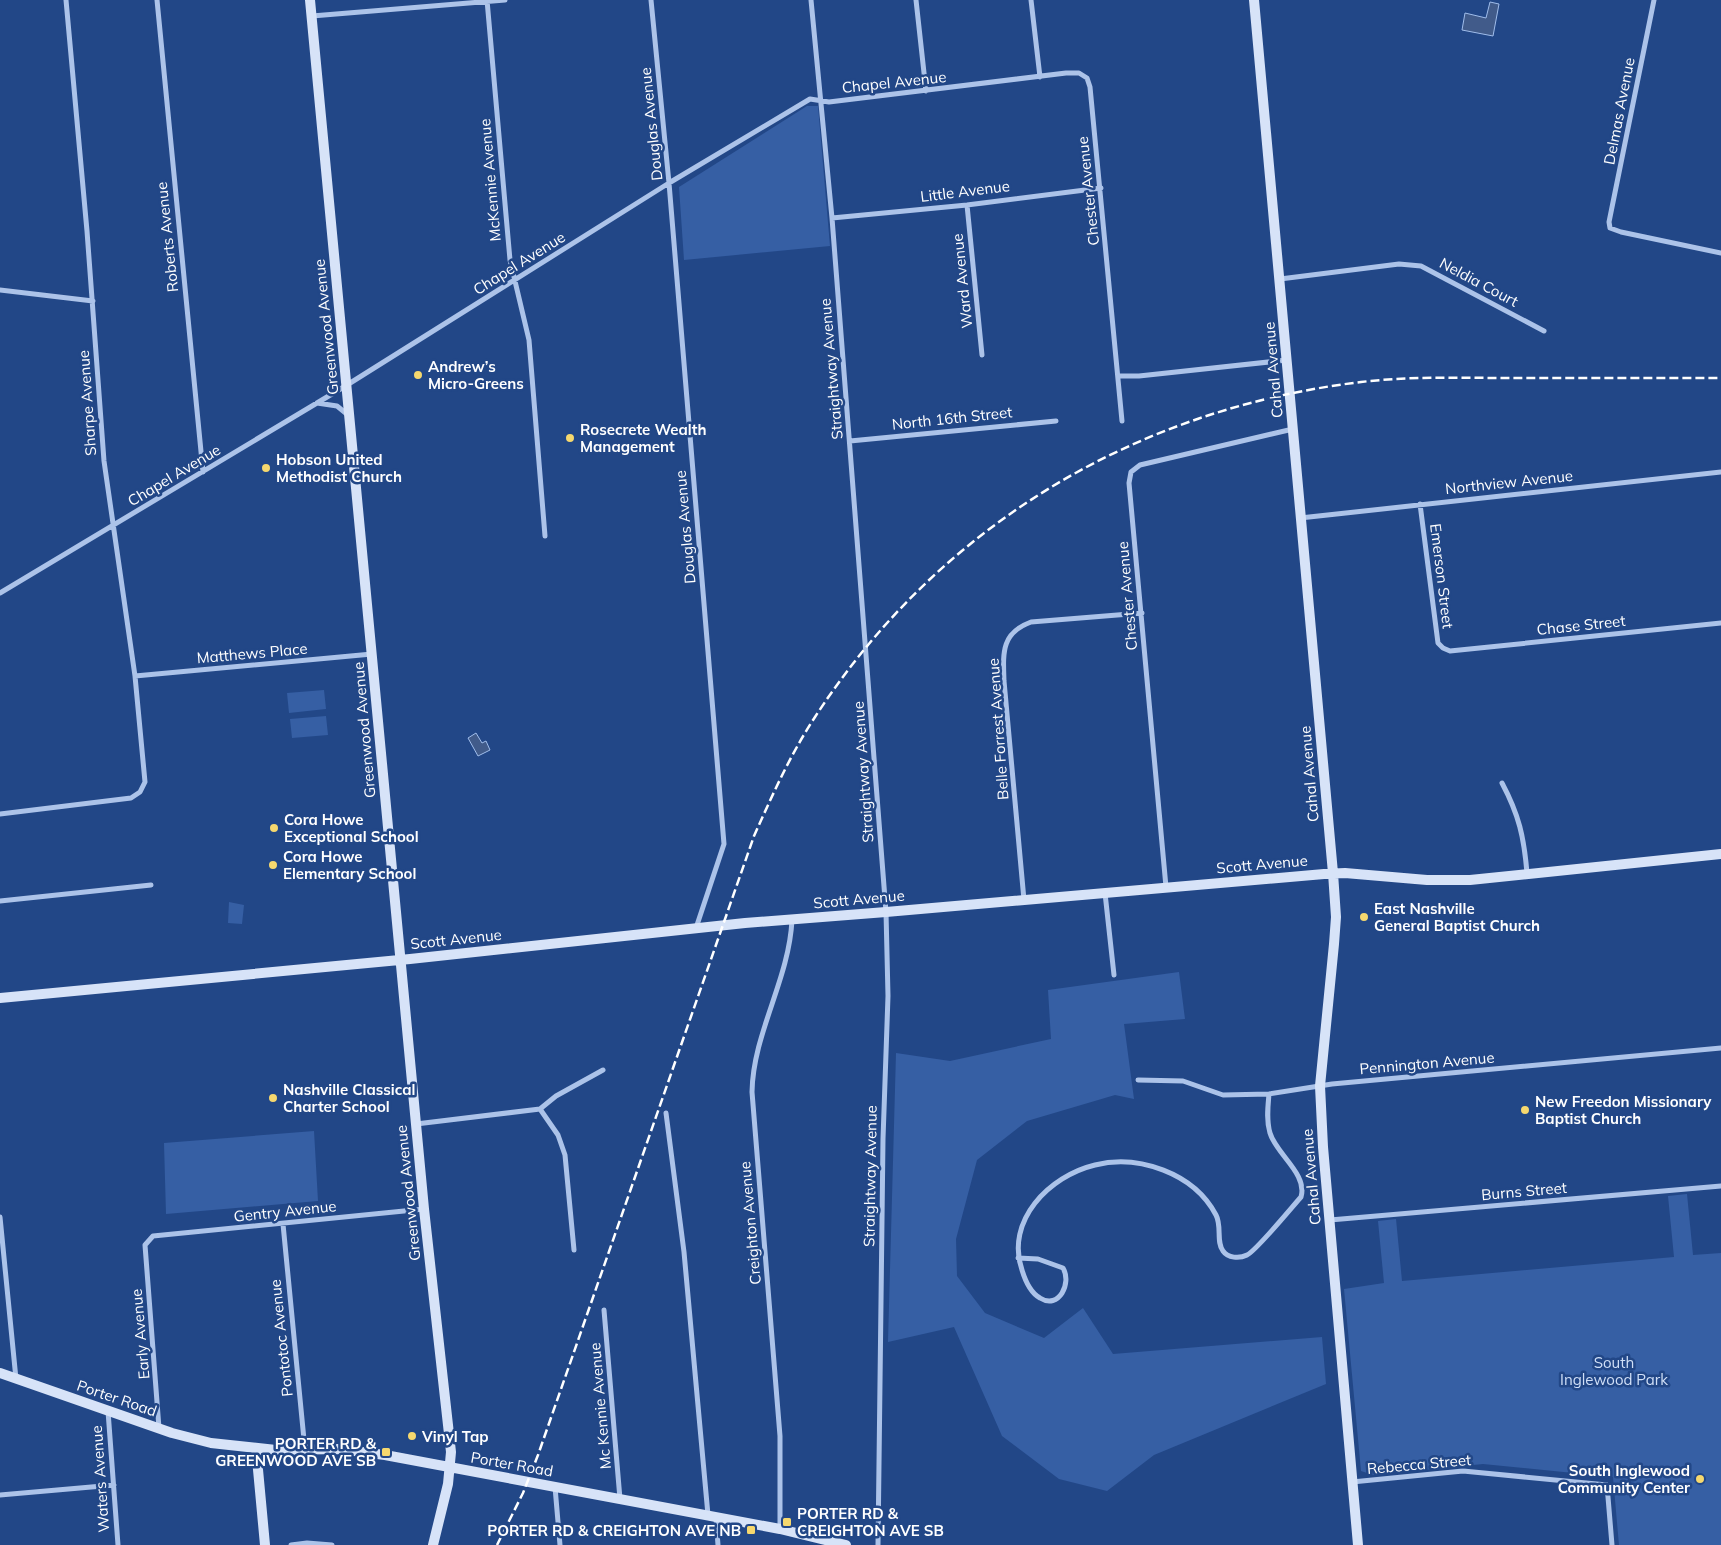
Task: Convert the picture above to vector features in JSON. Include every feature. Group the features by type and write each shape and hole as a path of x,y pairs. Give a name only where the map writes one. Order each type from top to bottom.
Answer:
{"street":[{"name":"Sharpe Avenue","path":"0,814 131,798 140,792 144,782 135,676 104,461 93,301 66,0"},
{"name":"Roberts Avenue","path":"157,0 203,472"},
{"name":"Greenwood Avenue","path":"310,0 424,1209 451,1469 433,1545"},
{"path":"311,16 505,0"},
{"name":"Douglas Avenue","path":"651,0 669,183 724,844 696,928"},
{"name":"Straightway Avenue","path":"811,0 832,218 886,912 888,996 882,1159 878,1545"},
{"path":"916,0 926,91"},
{"path":"1031,0 1040,77"},
{"name":"Cahal Avenue","path":"1254,0 1333,873 1336,918 1320,1086 1322,1147 1358,1545"},
{"name":"Delmas Avenue","path":"1654,0 1610,228 1721,253"},
{"name":"McKennie Avenue","path":"488,1 510,260 529,340 545,536"},
{"name":"Chapel Avenue","path":"0,593 317,404 669,183 810,99 829,102 1080,73 1087,78"},
{"name":"Chester Avenue","path":"1087,78 1090,86 1101,188 1122,422"},
{"name":"Little Avenue","path":"832,218 967,205 1101,188"},
{"name":"Ward Avenue","path":"967,205 982,355"},
{"name":"Neldia Court","path":"1280,279 1399,264 1421,266 1544,331"},
{"path":"0,290 93,301"},
{"path":"1118,376 1139,376 1286,360"},
{"path":"317,404 337,406 350,418"},
{"name":"North 16th Street","path":"850,441 1056,421"},
{"name":"Chester Avenue","path":"1166,887 1129,483 1130,472 1140,465 1293,429"},
{"name":"Northview Avenue","path":"1300,518 1721,472"},
{"name":"Emerson Street","path":"1420,504 1438,643 1443,648"},
{"name":"Belle Forrest Avenue","path":"1024,900 1004,681 1003,659 1006,644 1011,634 1019,626 1031,622 1142,613"},
{"name":"Chase Street","path":"1443,648 1450,651 1721,623"},
{"name":"Matthews Place","path":"135,676 372,654"},
{"path":"1502,783 1516,810 1524,844 1527,873"},
{"name":"Scott Avenue","path":"0,998 401,960 696,928 1105,892 1333,873 1427,880 1470,880 1721,854"},
{"path":"0,901 151,885"},
{"path":"1105,892 1114,975"},
{"name":"Creighton Avenue","path":"780,1529 780,1436 752,1085 754,1063 789,952 792,920"},
{"name":"Pennington Avenue","path":"1138,1080 1183,1081 1223,1096 1269,1094 1320,1086 1721,1048"},
{"path":"416,1124 540,1109 556,1096 603,1070"},
{"path":"1018,1258 1038,1259 1064,1268 1068,1283 1064,1292 1048,1301 1040,1298 1024,1278 1018,1258 1019,1234 1025,1217 1048,1189 1076,1170 1113,1161 1134,1162 1153,1166 1186,1183 1204,1198 1216,1214 1220,1228 1220,1247 1224,1254 1233,1258 1248,1255 1301,1197 1304,1188 1275,1147 1269,1131 1269,1094"},
{"path":"540,1109 558,1135 565,1155 574,1250"},
{"path":"666,1113 684,1252 712,1516 718,1545"},
{"name":"Burns Street","path":"1330,1220 1721,1186"},
{"name":"Gentry Avenue","path":"148,1240 153,1236 424,1209"},
{"path":"0,1217 16,1378"},
{"name":"Pontotoc Avenue","path":"283,1224 305,1450"},
{"name":"Early Avenue","path":"148,1240 145,1245 159,1428"},
{"name":"Mc Kennie Avenue","path":"604,1310 620,1500"},
{"name":"Porter Road","path":"0,1373 159,1428 211,1443 256,1448 340,1449 712,1516 780,1529 846,1545"},
{"name":"Waters Avenue","path":"108,1411 118,1545"},
{"path":"256,1448 265,1545"},
{"name":"Rebecca Street","path":"1352,1482 1463,1471 1606,1485 1612,1545"},
{"path":"0,1495 114,1485"},
{"path":"555,1487 560,1545"},
{"path":"291,1545 307,1543 332,1545"}],"green space":[{"path":"807,106 818,106 830,246 684,260 679,187"},
{"path":"324,690 326,709 289,713 287,693"},
{"path":"326,716 328,735 292,738 290,719"},
{"path":"229,902 244,905 242,924 228,923"},
{"path":"1179,972 1185,1019 1124,1024 1134,1099 1115,1095 1027,1121 977,1160 956,1239 957,1276 985,1313 1044,1338 1083,1308 1113,1354 1322,1337 1326,1384 1154,1455 1107,1491 1059,1479 1002,1436 954,1327 888,1342 896,1053 950,1061 1051,1039 1048,990"},
{"path":"314,1131 318,1201 166,1214 164,1143"},
{"name":"South Inglewood Park","path":"1687,1194 1693,1255 1721,1253 1721,1545 1619,1545 1613,1477 1483,1464 1373,1475 1361,1471 1344,1289 1384,1283 1378,1221 1396,1219 1402,1281 1674,1257 1668,1196"}],"shaded area":[{"path":"1490,2 1499,4 1493,36 1462,30 1465,13 1486,18"},
{"path":"476,733 482,743 486,741 490,750 478,756 468,738"}],"railway":[{"path":"497,1545 523,1493 538,1455 754,836 789,761 815,717 865,649 921,588 983,534 1050,488 1122,450 1198,419 1278,396 1361,382 1399,379 1721,378"}],"place":[{"name":"Andrew’s Micro-Greens","path":"418,375"},
{"name":"Rosecrete Wealth Management","path":"570,438"},
{"name":"Hobson United Methodist Church","path":"266,468"},
{"name":"Cora Howe Exceptional School","path":"274,828"},
{"name":"Cora Howe Elementary School","path":"273,865"},
{"name":"East Nashville General Baptist Church","path":"1364,917"},
{"name":"Nashville Classical Charter School","path":"273,1098"},
{"name":"New Freedon Missionary Baptist Church","path":"1525,1110"},
{"name":"Vinyl Tap","path":"412,1436"},
{"name":"PORTER RD & GREENWOOD AVE SB","path":"386,1452"},
{"name":"South Inglewood Community Center","path":"1700,1479"},
{"name":"PORTER RD & CREIGHTON AVE SB","path":"787,1522"},
{"name":"PORTER RD & CREIGHTON AVE NB","path":"751,1530"}]}
